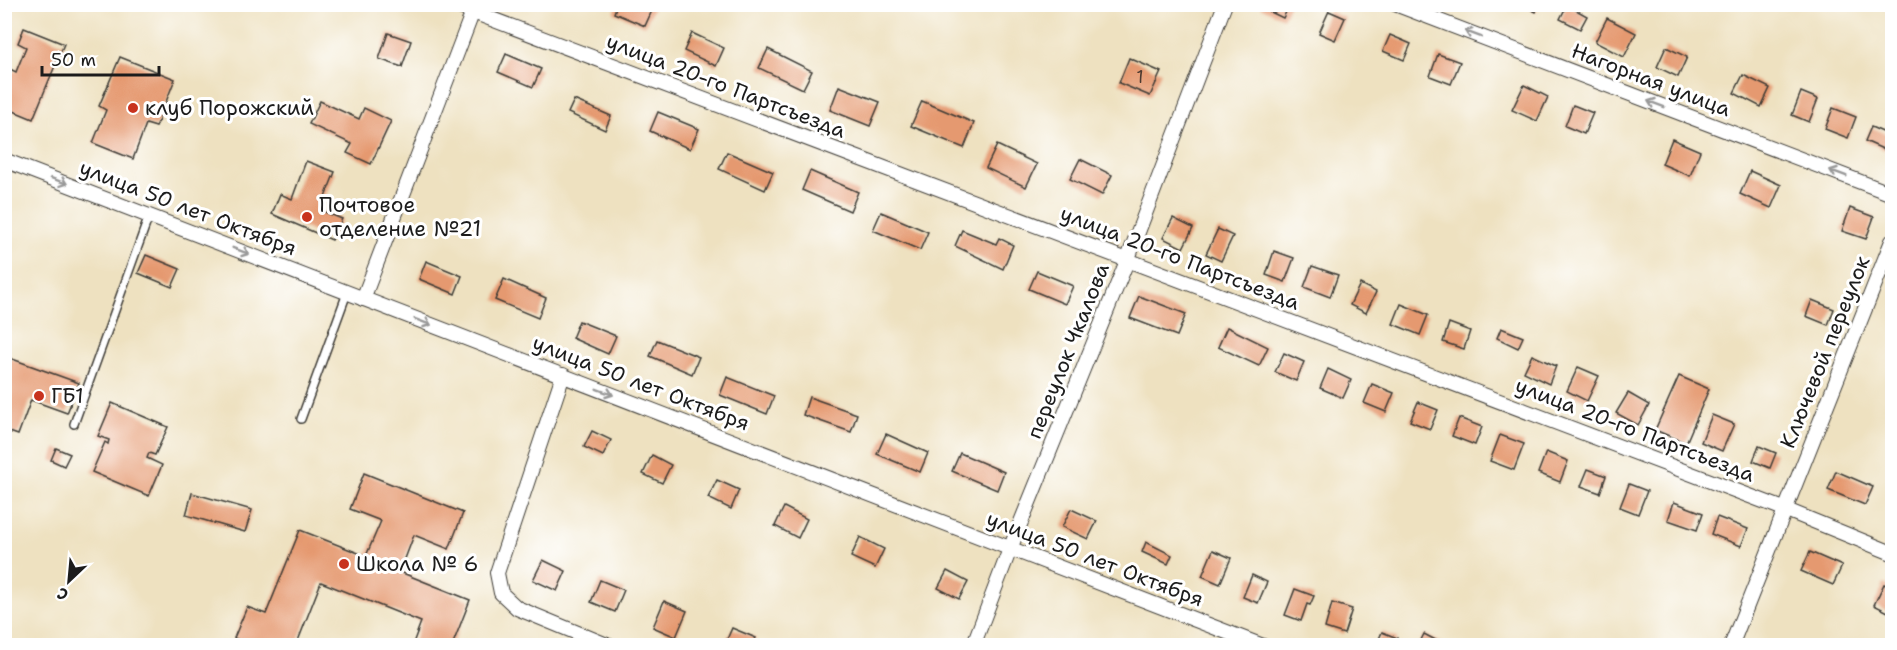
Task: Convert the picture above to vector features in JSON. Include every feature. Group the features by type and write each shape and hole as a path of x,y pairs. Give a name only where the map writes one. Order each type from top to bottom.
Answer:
{"street":[{"name":"улица 20-го Партсъезда","path":"452,4 474,8 1127,261 1784,509 1893,553"},
{"name":"переулок Чкалова","path":"973,645 1127,261 1225,4"},
{"name":"Нагорная улица","path":"1395,4 1893,194"},
{"path":"363,299 474,8"},
{"name":"улица 50 лет Октября","path":"4,160 1263,645"},
{"name":"Ключевой переулок","path":"1731,645 1893,242"},
{"path":"563,375 497,573 501,593 517,608 609,645"}],"lane":[{"path":"74,424 149,216"},
{"path":"301,419 347,293"}],"building":[{"path":"617,4 654,6 645,26 614,13"},
{"path":"1262,4 1290,4 1283,18 1260,7"},
{"path":"1520,4 1539,4 1536,12"},
{"path":"1567,5 1587,16 1580,29 1560,19"},
{"path":"1329,11 1345,18 1335,40 1319,33"},
{"path":"1607,18 1636,33 1624,57 1595,42"},
{"path":"24,28 64,44 33,119 4,107 4,76 8,68 16,72 26,47 18,43"},
{"path":"388,33 411,41 402,67 379,59"},
{"path":"692,33 724,48 716,66 684,51"},
{"path":"1390,35 1411,44 1404,60 1383,51"},
{"path":"1666,47 1687,57 1678,77 1657,67"},
{"path":"768,49 812,71 803,89 759,68"},
{"path":"506,54 541,69 533,87 498,72"},
{"path":"1438,54 1460,62 1451,84 1430,76"},
{"name":"клуб Порожский","path":"120,57 175,79 156,127 146,124 133,159 93,143 106,110 99,106"},
{"path":"1129,58 1161,72 1150,96 1119,83"},
{"path":"1743,75 1770,88 1761,107 1734,93"},
{"path":"1524,85 1548,97 1537,121 1512,110"},
{"path":"839,86 880,102 870,126 830,110"},
{"path":"1801,92 1818,99 1809,122 1792,115"},
{"path":"574,100 611,116 605,130 568,113"},
{"path":"320,101 359,119 364,108 391,121 371,164 347,153 352,144 309,124"},
{"path":"922,101 974,123 964,148 911,126"},
{"path":"1573,105 1593,113 1584,134 1565,126"},
{"path":"1833,108 1856,117 1848,138 1825,129"},
{"path":"658,112 699,129 690,149 650,131"},
{"path":"1871,127 1892,136 1885,150 1865,141"},
{"path":"1672,139 1700,151 1690,176 1662,164"},
{"path":"997,145 1037,164 1026,187 986,168"},
{"path":"727,152 773,172 765,190 719,169"},
{"path":"1080,159 1112,175 1102,195 1070,179"},
{"path":"306,161 335,172 320,210 342,219 332,240 272,214 280,194 292,199"},
{"path":"810,171 858,192 850,211 802,190"},
{"path":"1750,171 1781,185 1771,208 1740,194"},
{"path":"1850,208 1874,217 1866,239 1842,231"},
{"path":"881,212 928,232 920,250 873,230"},
{"path":"1173,218 1193,228 1183,248 1163,238"},
{"path":"1218,229 1233,236 1221,261 1206,254"},
{"path":"962,230 996,244 999,238 1013,245 1003,269 955,246"},
{"path":"1274,251 1294,258 1285,282 1266,275"},
{"path":"146,255 180,269 172,287 138,273"},
{"path":"426,261 462,276 455,294 419,279"},
{"path":"1312,266 1338,275 1330,297 1304,287"},
{"path":"1037,271 1073,286 1065,304 1029,289"},
{"path":"504,279 546,298 538,318 495,300"},
{"path":"1360,284 1376,292 1366,313 1350,305"},
{"path":"1139,296 1186,314 1177,336 1130,318"},
{"path":"1812,300 1834,309 1828,325 1806,316"},
{"path":"1401,304 1428,315 1420,335 1393,324"},
{"path":"579,321 616,336 608,354 572,338"},
{"path":"1449,323 1470,331 1464,349 1443,342"},
{"path":"1227,327 1268,347 1259,366 1218,347"},
{"path":"1501,328 1523,337 1518,348 1497,338"},
{"path":"657,340 699,357 692,374 650,356"},
{"path":"1284,353 1304,362 1296,381 1275,372"},
{"path":"1532,355 1556,366 1549,384 1524,372"},
{"name":"ГБ1","path":"4,356 79,383 67,413 31,400 18,435 4,430"},
{"path":"1578,367 1599,376 1587,401 1567,391"},
{"path":"1328,369 1351,380 1343,398 1320,388"},
{"path":"1679,376 1709,389 1686,443 1655,430"},
{"path":"727,377 774,396 767,414 720,395"},
{"path":"1372,384 1394,393 1386,412 1364,403"},
{"path":"1628,393 1649,405 1638,425 1616,413"},
{"path":"809,397 857,414 851,432 803,415"},
{"path":"1418,402 1438,410 1430,429 1410,421"},
{"path":"112,403 168,427 155,455 149,453 147,458 162,465 149,496 92,472 105,442 108,444 109,440 98,436"},
{"path":"1712,415 1734,424 1722,451 1701,442"},
{"path":"1459,418 1482,427 1475,445 1452,436"},
{"path":"592,431 611,440 603,456 584,447"},
{"path":"886,434 928,453 920,472 877,454"},
{"path":"1500,435 1524,444 1514,470 1490,461"},
{"path":"1759,446 1776,453 1770,468 1753,461"},
{"path":"56,448 70,454 64,466 51,460"},
{"path":"1546,452 1568,461 1560,482 1538,473"},
{"path":"960,453 1004,472 997,490 952,471"},
{"path":"652,455 671,465 662,483 643,474"},
{"path":"1588,469 1606,476 1600,493 1581,486"},
{"path":"1836,471 1873,487 1865,505 1828,490"},
{"name":"Школа № 6","path":"364,473 463,513 449,549 414,535 400,572 470,600 452,646 412,646 421,622 321,582 296,646 253,646 234,638 247,607 266,614 300,530 366,556 381,521 350,509"},
{"path":"717,480 739,490 731,509 708,498"},
{"path":"1629,484 1647,491 1638,514 1620,507"},
{"path":"192,493 252,510 245,532 186,515"},
{"path":"1674,502 1703,513 1697,530 1668,520"},
{"path":"784,507 807,519 798,538 775,526"},
{"path":"1071,509 1097,521 1088,539 1062,527"},
{"path":"1717,517 1748,529 1741,546 1711,534"},
{"path":"860,537 884,549 875,568 851,557"},
{"path":"1146,542 1172,555 1168,564 1142,552"},
{"path":"1213,550 1231,558 1220,584 1202,576"},
{"path":"1810,552 1842,566 1833,585 1801,571"},
{"path":"543,560 566,571 557,591 533,580"},
{"path":"947,571 968,582 959,599 938,588"},
{"path":"1252,575 1267,582 1258,603 1243,597"},
{"path":"600,580 624,590 615,612 591,602"},
{"path":"1884,584 1892,588 1892,614 1874,605"},
{"path":"1295,589 1314,596 1310,605 1307,604 1301,621 1285,615"},
{"path":"664,601 687,611 676,637 653,627"},
{"path":"1332,603 1352,609 1344,634 1325,628"},
{"path":"732,628 756,638 752,646 724,646"},
{"path":"1382,632 1397,638 1394,646 1376,646"},
{"path":"1424,634 1447,646 1418,646"}],"place":[{"name":"клуб Порожский","path":"133,108"},
{"name":"Почтовое отделение №21","path":"307,217"},
{"name":"ГБ1","path":"39,396"},
{"name":"Школа № 6","path":"344,564"}]}
